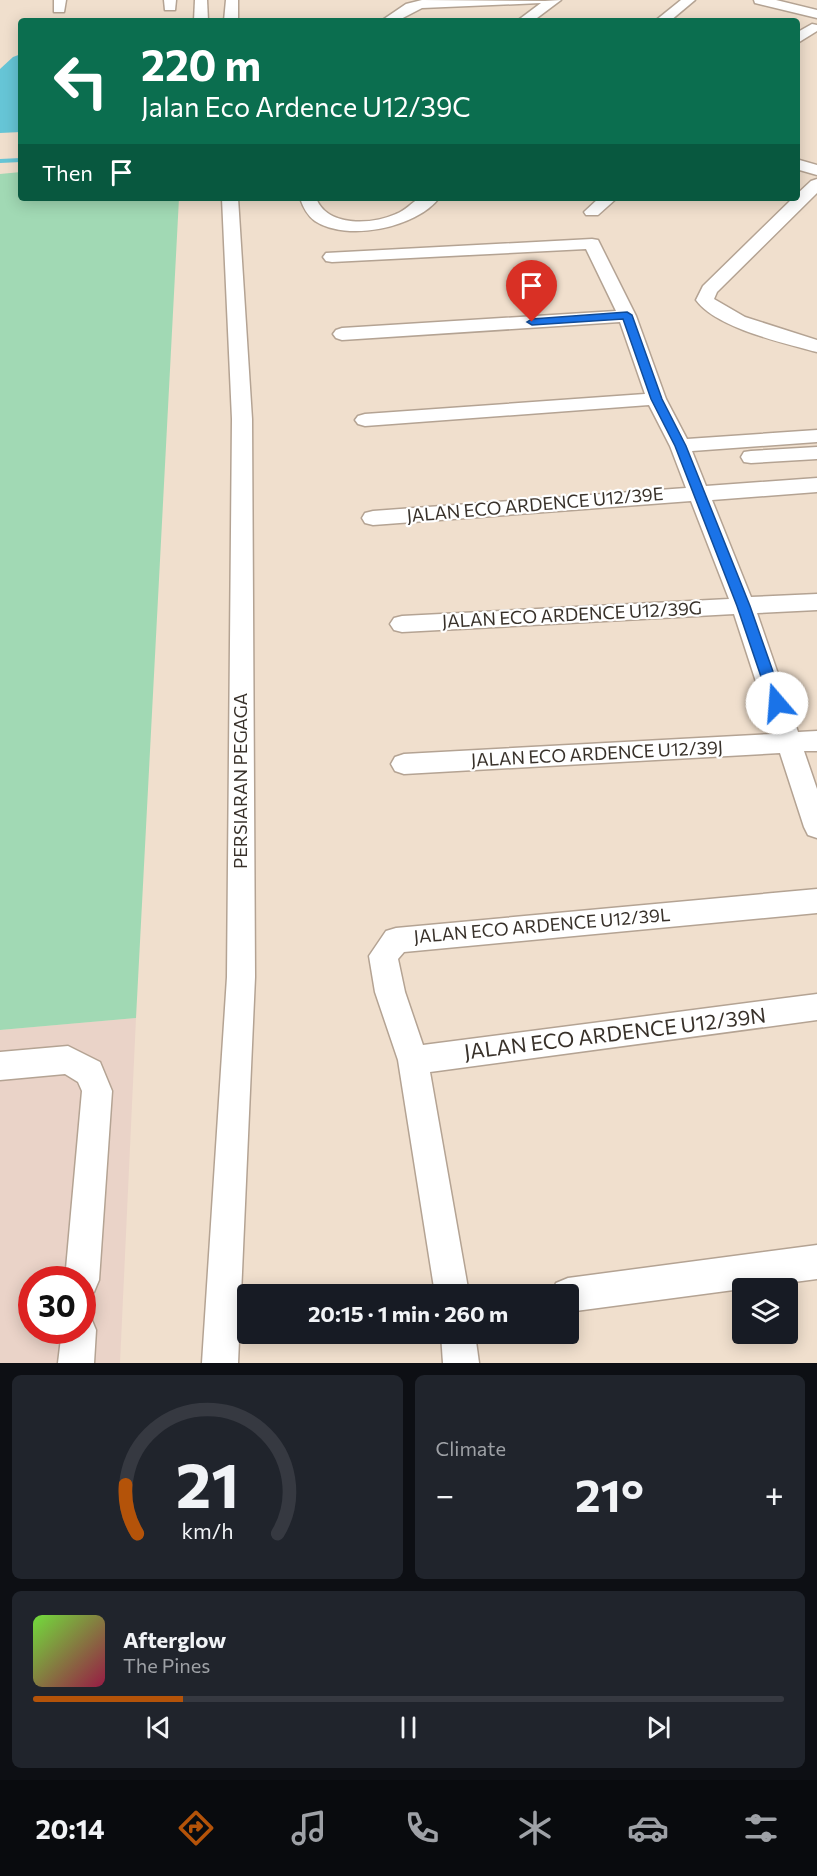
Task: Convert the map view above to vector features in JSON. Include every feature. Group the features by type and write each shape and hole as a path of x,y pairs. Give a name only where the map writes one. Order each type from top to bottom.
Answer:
{"street":[{"path":"201,0 201,18"},
{"path":"231,18 232,0"},
{"path":"393,18 416,5 539,0"},
{"path":"528,18 555,0"},
{"path":"666,18 690,0"},
{"path":"760,0 817,14"},
{"path":"800,37 812,27"},
{"path":"800,165 817,170"},
{"path":"800,201 817,184"},
{"name":"PERSIARAN PEGAGA","path":"220,1363 241,977 242,420 230,201"},
{"path":"309,201 310,207 318,215 351,226 374,226 401,219 427,201"},
{"path":"592,212 605,201"},
{"path":"800,201 709,290 705,300 707,306 728,317 817,346"},
{"path":"332,256 592,244 627,315 656,399 683,454 743,606 817,827"},
{"path":"342,334 627,315"},
{"path":"365,420 656,399"},
{"path":"683,454 817,436"},
{"path":"683,454 817,453"},
{"name":"JALAN ECO ARDENCE U12/39E","path":"373,518 697,492 817,485"},
{"name":"JALAN ECO ARDENCE U12/39G","path":"402,624 817,602"},
{"name":"JALAN ECO ARDENCE U12/39J","path":"404,764 817,741"},
{"name":"JALAN ECO ARDENCE U12/39L","path":"413,1060 390,992 383,956 396,940 817,901"},
{"name":"JALAN ECO ARDENCE U12/39N","path":"413,1060 817,1007"},
{"path":"0,1066 68,1060 89,1072 97,1091 83,1266"},
{"path":"413,1060 450,1284"},
{"path":"579,1294 817,1262"},
{"path":"76,1363 78,1344"},
{"path":"459,1344 461,1363"}],"shaded area":[{"path":"136,1018 120,1363 0,1363 0,1030"}],"green space":[{"path":"18,172 18,201 179,201 136,1018 0,1030 0,174"}],"water":[{"path":"18,55 18,132 0,133 0,69"}],"waterway":[{"path":"0,161 18,160"}],"route":[{"path":"532,322 627,315 656,399 680,446 743,606 777,703"}]}
